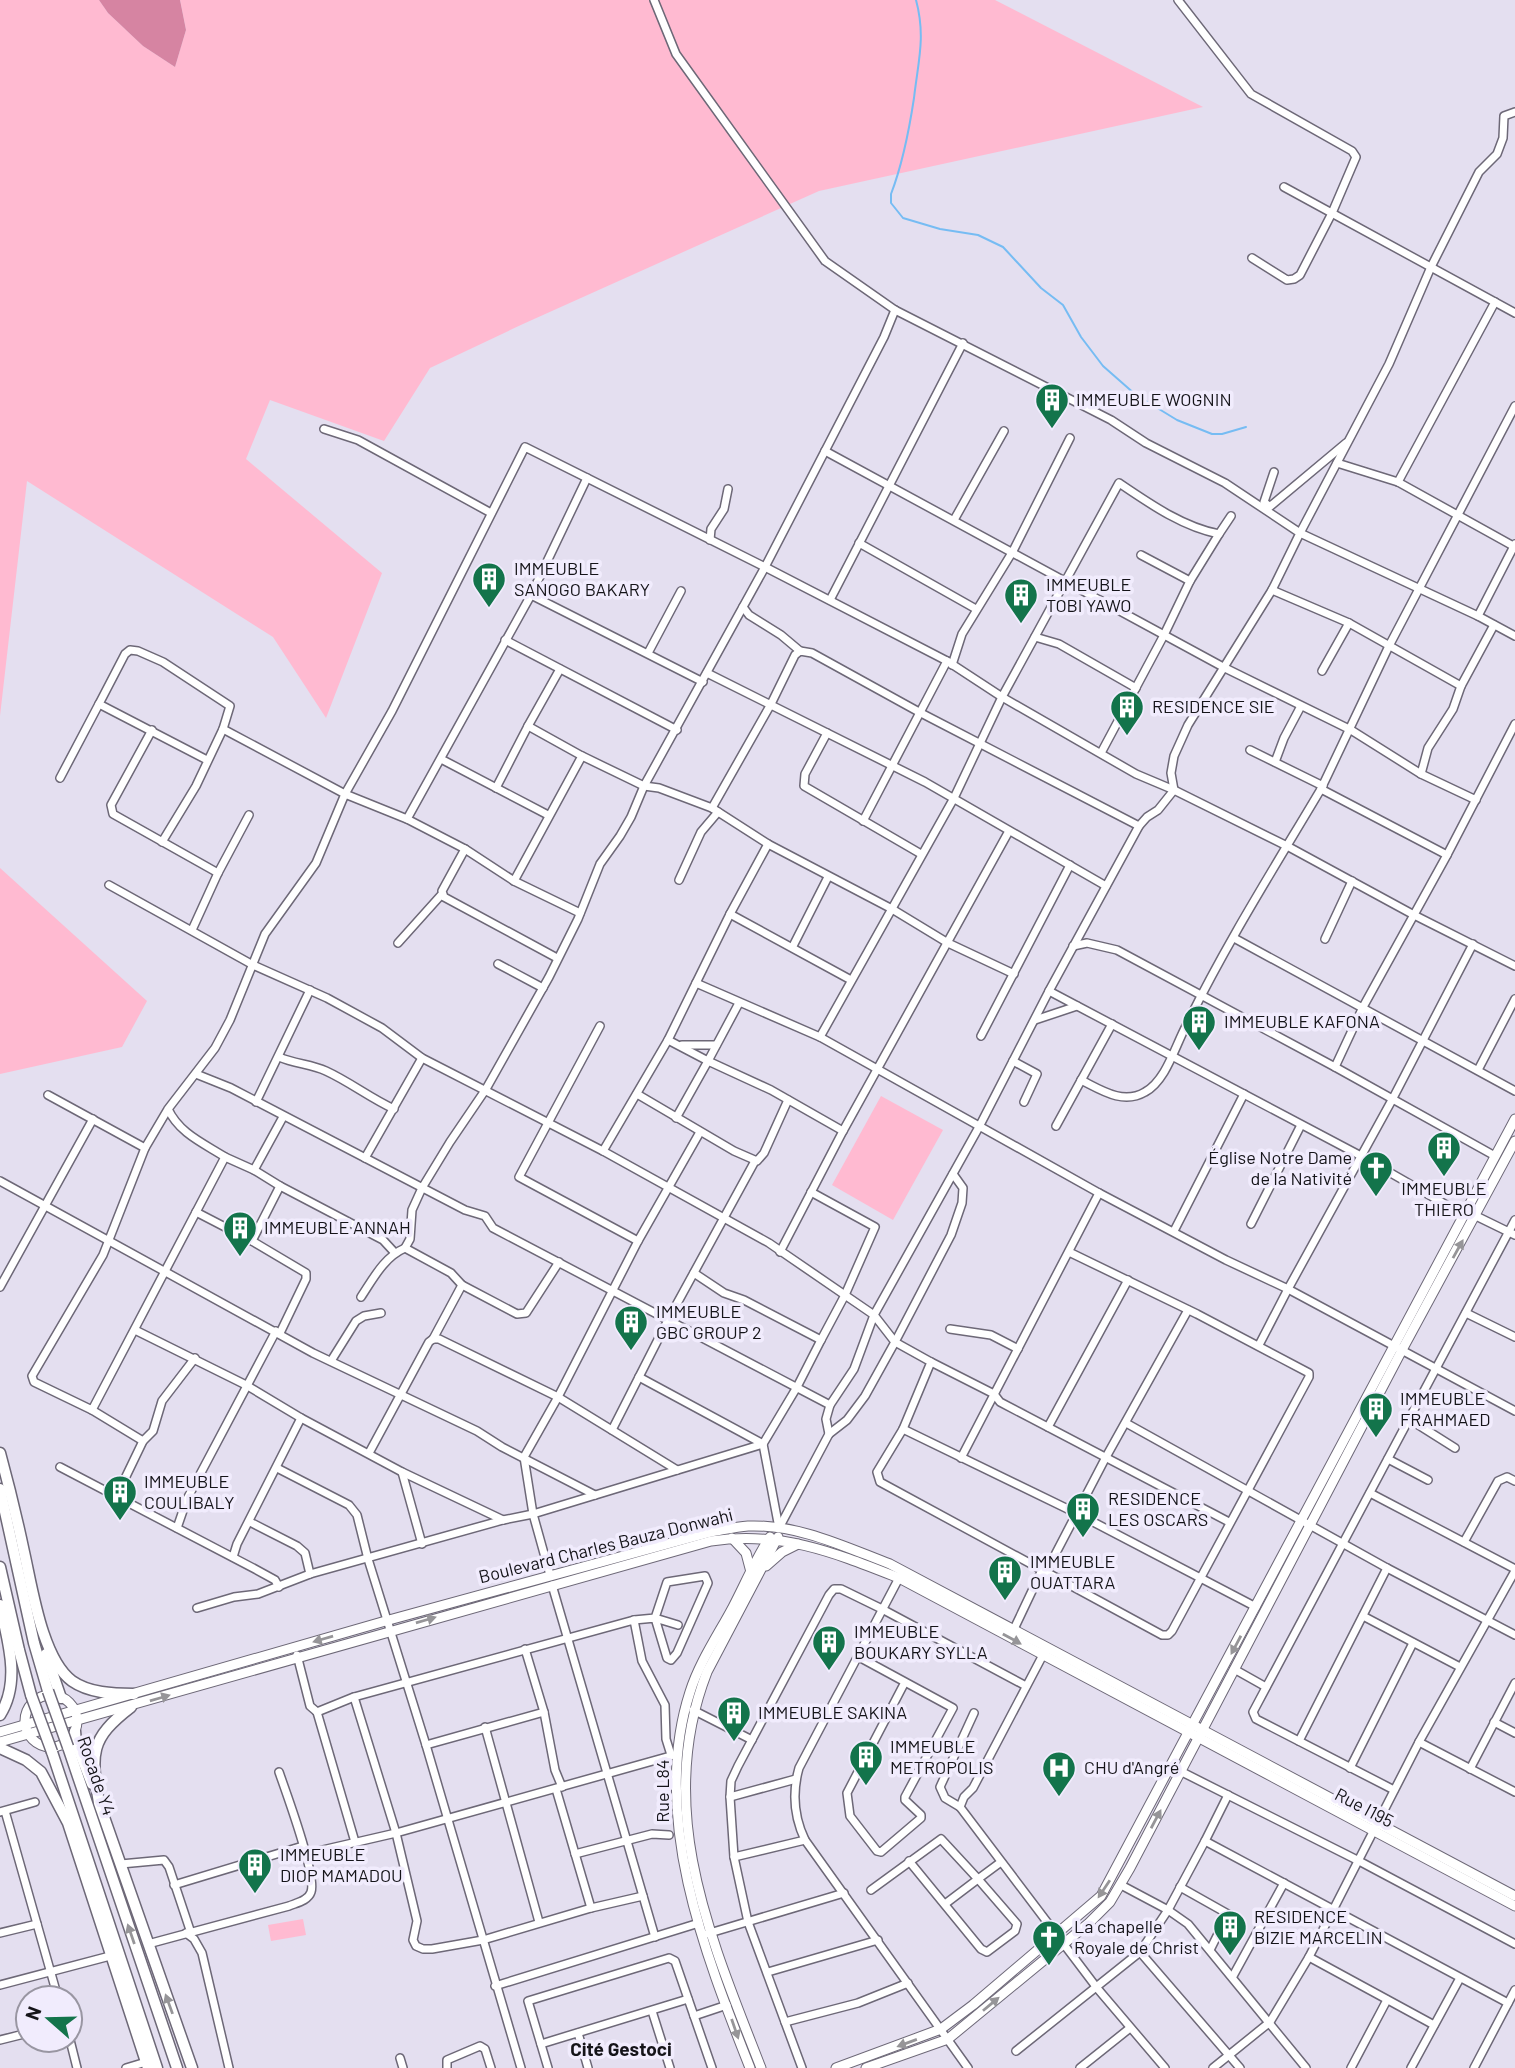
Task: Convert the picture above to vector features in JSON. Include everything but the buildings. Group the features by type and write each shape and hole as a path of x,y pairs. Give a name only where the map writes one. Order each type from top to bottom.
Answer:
{"highway":[{"path":"0,1453 45,1649 61,1698"},
{"name":"Rocade Y4","path":"0,1489 34,1643 48,1691 177,2068"},
{"name":"Rocade Y4","path":"0,1567 31,1700 158,2068"},
{"path":"0,1605 8,1642 11,1681 0,1715"},
{"path":"39,1621 61,1670 72,1681 102,1692 134,1694"},
{"path":"8,1642 31,1700"},
{"path":"99,1803 93,1758 97,1744 110,1723 131,1707"},
{"path":"75,1720 76,1743 192,2068"},
{"path":"0,1748 26,1760 41,1772 68,1822"},
{"path":"48,1749 68,1822 147,2065"}],"main road":[{"path":"866,2068 948,2039 1099,1914 1121,1885 1182,1772 1306,1522 1515,1119"},
{"path":"1398,1348 1476,1216 1515,1141"},
{"path":"836,2068 941,2029 1101,1896 1256,1607 1306,1522"},
{"name":"Boulevard Charles Bauza Donwahi","path":"75,1720 134,1694 295,1647 390,1625 711,1532 748,1526 779,1528 819,1538 890,1564 1014,1629 1045,1652"},
{"name":"Rue L84","path":"750,2068 727,2005 707,1934 699,1923 682,1857 678,1833 674,1755 695,1678 779,1528"},
{"path":"732,1538 747,1553 754,1573"},
{"name":"Boulevard Charles Bauza Donwahi","path":"551,1580 711,1541 732,1538 798,1544 831,1552 899,1578 1191,1729"},
{"path":"761,2068 707,1934 690,1857 686,1823 686,1754 693,1710 707,1672 754,1573 782,1552 798,1544"},
{"name":"Boulevard Charles Bauza Donwahi","path":"0,1732 27,1730 131,1707 298,1658 390,1625"},
{"path":"44,1696 61,1698 75,1720 66,1742 48,1749 33,1740 27,1730 25,1718 31,1700 44,1696"},
{"name":"Rue I195","path":"1191,1729 1376,1827 1515,1896"},
{"name":"Boulevard Charles Bauza Donwahi","path":"0,1742 27,1730"},
{"name":"Rue I195","path":"1376,1827 1515,1906"},
{"path":"1120,1863 1130,1868"}],"street":[{"path":"654,0 676,54 825,261 895,310 1111,420 1146,443 1226,483 1268,507 1300,533 1420,588 1515,636"},
{"path":"1178,0 1251,94 1354,153 1356,157 1332,213 1300,275 1287,280 1252,258"},
{"path":"829,1434 826,1419 830,1405 854,1369 874,1315 979,1127 1139,826 1158,810 1174,790 1171,773 1174,755 1188,726 1272,590 1389,363 1431,267 1479,172 1497,154 1503,138 1504,116 1515,112"},
{"path":"1284,187 1515,313"},
{"path":"1398,482 1495,302"},
{"path":"361,1297 384,1264 395,1252 405,1248 410,1239 412,1210 422,1188 486,1089 543,988 580,913 600,864 620,836 644,786 765,567 895,310"},
{"path":"830,600 963,343"},
{"path":"1081,1080 1107,1094 1124,1098 1135,1097 1147,1091 1159,1080 1200,996 1322,787 1389,646 1515,407"},
{"path":"324,429 358,440 491,513"},
{"path":"954,520 1004,431"},
{"path":"863,821 962,634 1013,551 1070,438"},
{"path":"1268,507 1349,440"},
{"path":"143,1441 92,1410 34,1382 32,1376 103,1255 145,1148 168,1109 196,1074 225,1029 265,934 316,863 345,794 392,711 525,447 830,600 949,663 1002,697 1136,774 1287,846 1515,966"},
{"path":"825,451 1225,668 1351,730 1421,774 1476,800"},
{"path":"1337,463 1398,482 1515,545 1478,616"},
{"path":"1268,507 1264,502 1274,472"},
{"path":"407,819 531,595 587,478"},
{"path":"820,1037 954,798 1002,697 1119,483 1190,525 1219,534"},
{"path":"710,540 711,528 724,509 727,489"},
{"path":"1101,753 1190,581 1231,516"},
{"path":"859,543 976,609"},
{"path":"1141,555 1190,581"},
{"path":"1272,590 1349,624 1461,686"},
{"path":"648,653 681,591"},
{"path":"531,595 703,682"},
{"path":"743,607 749,615 781,635 800,651 812,653 919,712 1139,826"},
{"path":"1322,671 1349,624"},
{"path":"1421,774 1428,748 1453,709 1461,686 1494,625"},
{"path":"1035,637 1059,644 1136,688"},
{"path":"505,640 677,730"},
{"path":"60,778 120,660 130,650 163,662 226,702 230,711 196,786 162,842"},
{"path":"679,880 701,832 795,655 800,651"},
{"path":"496,788 560,669"},
{"path":"708,673 891,764 1106,886"},
{"path":"99,704 207,760"},
{"path":"1275,762 1301,706"},
{"path":"1335,1067 1363,1007 1515,724"},
{"path":"528,726 644,786 660,788 715,810 768,844 892,909 947,943 1014,974"},
{"path":"223,729 345,794 407,819 465,849 514,881 580,913"},
{"path":"152,730 111,805 111,811 218,873"},
{"path":"827,733 804,774 803,783 807,789 921,854"},
{"path":"1250,750 1447,855"},
{"path":"514,881 582,756"},
{"path":"441,759 548,816"},
{"path":"192,930 248,815"},
{"path":"780,1252 843,1131 1009,831"},
{"path":"603,1151 668,1040 768,844"},
{"path":"398,943 442,894 465,849"},
{"path":"981,1036 1070,865"},
{"path":"793,946 828,877"},
{"path":"1325,939 1352,881"},
{"path":"109,885 253,965 310,990 382,1028 422,1058 603,1151 769,1243 874,1315 895,1342 994,1394 1000,1402 1229,1522"},
{"path":"442,894 557,958"},
{"path":"730,914 851,980"},
{"path":"1234,938 1515,1091"},
{"path":"1073,946 1087,943 1117,950 1495,1156"},
{"path":"1259,1345 1473,944"},
{"path":"498,964 543,988"},
{"path":"696,983 820,1037 1099,1193 1226,1260 1288,1289 1515,1411"},
{"path":"256,1102 310,990"},
{"path":"1049,992 1361,1156 1464,1215"},
{"path":"1478,1070 1515,999"},
{"path":"676,1118 739,1003"},
{"path":"1034,1020 1077,1006"},
{"path":"1056,1126 1112,1024"},
{"path":"600,1026 519,1177 638,1241"},
{"path":"668,1040 771,1090 843,1131"},
{"path":"678,1045 716,1045"},
{"path":"279,1057 330,1073 394,1109"},
{"path":"365,1158 422,1058"},
{"path":"1013,1061 1037,1074 1024,1102"},
{"path":"196,1074 231,1088 465,1210 485,1216 493,1228 830,1405"},
{"path":"637,1094 755,1161"},
{"path":"1174,1231 1244,1094"},
{"path":"48,1095 145,1148"},
{"path":"612,1430 668,1320 755,1161 759,1161 764,1153 788,1100"},
{"path":"168,1109 173,1121 181,1129 225,1157 383,1240 395,1252"},
{"path":"254,1170 284,1117"},
{"path":"0,1287 93,1119"},
{"path":"1251,1224 1301,1125"},
{"path":"655,1937 551,1580 533,1514 524,1457 638,1241 700,1132"},
{"path":"92,1410 225,1157"},
{"path":"779,1528 829,1434 847,1420 865,1396 951,1235 962,1203 963,1188 953,1174"},
{"path":"0,1181 331,1362 477,1431 595,1495"},
{"path":"252,1241 280,1186"},
{"path":"779,1528 763,1444 797,1387 845,1295 875,1227 811,1192"},
{"path":"961,1458 1099,1193"},
{"path":"177,1528 187,1499 246,1385 306,1279 306,1273 196,1212"},
{"path":"1476,1216 1512,1234"},
{"path":"1394,1790 1298,1741 1253,1716 1253,1712 1466,1313 1512,1234 1515,1220"},
{"path":"405,1248 451,1273 462,1285 517,1314 526,1313 559,1262"},
{"path":"931,1362 903,1429 877,1472 880,1482 1043,1573 1163,1635 1168,1635 1309,1377 1305,1369 1259,1345 1069,1252"},
{"path":"694,1273 724,1293 744,1300 821,1340"},
{"path":"1048,1427 1128,1280"},
{"path":"369,1453 462,1285"},
{"path":"1014,1629 1188,1310"},
{"path":"331,1362 356,1321 364,1316 381,1313"},
{"path":"1466,1313 1514,1335"},
{"path":"950,1329 992,1335 1018,1349"},
{"path":"135,1330 246,1385 402,1472 503,1520"},
{"path":"433,1339 439,1339 558,1397 677,1470"},
{"path":"117,1495 143,1441 153,1431 162,1401 195,1358"},
{"path":"639,1377 763,1444"},
{"path":"233,1557 237,1544 301,1418"},
{"path":"1409,1419 1455,1448"},
{"path":"1126,1423 1387,1568 1515,1635"},
{"path":"903,1429 1076,1513 1256,1607"},
{"path":"197,1608 234,1597 258,1594 310,1574 533,1514 763,1444"},
{"path":"1388,1459 1429,1480"},
{"path":"60,1466 275,1580 279,1587"},
{"path":"277,1468 349,1505 357,1515 521,2068"},
{"path":"402,1472 422,1544"},
{"path":"1464,1542 1502,1477 1515,1481"},
{"path":"1213,2068 1270,2022 1309,1957 1419,1742 1515,1570 1370,1493"},
{"path":"250,1522 297,1546 305,1553 310,1574"},
{"path":"1298,1741 1387,1568"},
{"path":"705,1576 708,1578 677,1653 671,1660 667,1658 655,1618 667,1582 705,1576"},
{"path":"899,1578 799,1768 794,1802 805,1840 968,2068"},
{"path":"802,2068 748,1922 734,1857 730,1797 732,1781 752,1740 834,1589 841,1589 883,1608 1026,1686"},
{"path":"1363,1616 1461,1667"},
{"path":"317,1712 354,1697 634,1620 655,1618 678,1625"},
{"path":"174,1885 304,1850 396,1833 674,1755 666,1739 665,1705 642,1661 634,1620"},
{"path":"1350,1768 1413,1643"},
{"path":"295,1647 310,1706 317,1712 355,1842"},
{"path":"525,1649 544,1712 559,1788 591,1908"},
{"path":"960,1807 964,1797 973,1788 1045,1652"},
{"path":"859,1657 953,1708 905,1797 921,1818 881,1852 877,1851 850,1816 847,1793 905,1682"},
{"path":"1234,1669 1266,1687"},
{"path":"1470,1769 1515,1683"},
{"path":"354,1697 396,1833 417,1921 413,1940 416,1946 432,1949 483,1940 539,1922 643,1896"},
{"path":"693,1710 752,1740"},
{"path":"426,1745 544,1712"},
{"path":"974,1713 940,1787 943,1796 960,1807 1062,1944 1164,2068"},
{"path":"1494,1722 1515,1733"},
{"path":"485,1727 539,1922"},
{"path":"1419,1742 1515,1792"},
{"path":"149,1944 306,1899 311,1893 312,1884 304,1850 279,1772"},
{"path":"1182,1772 1359,1861 1515,1944"},
{"path":"730,1797 796,1779"},
{"path":"1016,2051 1140,1952 1168,1910 1228,1795"},
{"path":"35,1802 3,1812 54,1984"},
{"path":"575,1854 652,1834 669,1835"},
{"path":"872,1890 909,1861 941,1839 1017,1924 1015,1931 987,1952 981,1950 909,1861"},
{"path":"734,1857 805,1840"},
{"path":"1205,1841 1508,2003"},
{"path":"121,1864 164,1860 169,1867 189,1933 202,1953 229,2068"},
{"path":"945,1905 1001,1862"},
{"path":"1233,1976 1284,1883"},
{"path":"1121,1885 1188,1924 1306,2068"},
{"path":"1180,1887 1228,1914 1210,1950"},
{"path":"707,1934 844,1893"},
{"path":"495,1986 699,1923"},
{"path":"0,1933 37,1924"},
{"path":"768,1972 878,1940"},
{"path":"1140,1952 1240,2068"},
{"path":"0,1985 110,1956"},
{"path":"1309,1957 1434,2025"},
{"path":"548,2068 527,2004 530,1999 669,1958 676,1961 712,2068"},
{"path":"1410,2068 1460,1978"},
{"path":"785,2022 858,2003 908,1983"},
{"path":"1474,2068 1515,1990"},
{"path":"541,2045 688,1998"},
{"path":"1350,2068 1387,2000"},
{"path":"694,2016 727,2005"},
{"path":"652,2011 670,2068"},
{"path":"1081,2068 1129,2028"},
{"path":"578,2034 588,2068"},
{"path":"447,2068 447,2060 481,2046 485,2049 491,2068"},
{"path":"400,2058 403,2068"},
{"path":"126,2068 147,2065"}],"shaded area":[{"path":"0,0 99,0 108,13 143,46 175,67 186,30 180,0 995,0 1203,107 819,191 430,368 384,441 270,400 246,459 382,573 326,718 273,637 27,481 0,716"},
{"path":"99,0 180,0 186,30 175,67 143,46 108,13"},
{"path":"0,868 147,1001 122,1047 0,1074"},
{"path":"881,1096 943,1130 893,1220 832,1185"},
{"path":"303,1919 306,1935 271,1941 268,1925"}],"waterway":[{"path":"916,0 921,38 919,61 908,135 891,194 891,203 903,218 940,229 978,235 1003,247 1041,288 1063,305 1081,337 1103,366 1136,395 1177,420 1212,434 1246,427"}],"place":[{"name":"IMMEUBLE WOGNIN","path":"1052,430"},
{"name":"IMMEUBLE SANOGO BAKARY","path":"489,609"},
{"name":"IMMEUBLE TOBI YAWO","path":"1021,625"},
{"name":"RESIDENCE SIE","path":"1127,737"},
{"name":"IMMEUBLE KAFONA","path":"1199,1052"},
{"name":"IMMEUBLE THIERO","path":"1444,1178"},
{"name":"Église Notre Dame de la Nativité","path":"1376,1198"},
{"name":"IMMEUBLE ANNAH","path":"240,1258"},
{"name":"IMMEUBLE GBC GROUP 2","path":"631,1352"},
{"name":"IMMEUBLE FRAHMAED","path":"1376,1439"},
{"name":"IMMEUBLE COULIBALY","path":"120,1522"},
{"name":"RESIDENCE LES OSCARS","path":"1083,1539"},
{"name":"IMMEUBLE OUATTARA","path":"1005,1602"},
{"name":"IMMEUBLE BOUKARY SYLLA","path":"829,1672"},
{"name":"IMMEUBLE SAKINA","path":"734,1743"},
{"name":"IMMEUBLE METROPOLIS","path":"866,1787"},
{"name":"CHU d'Angré","path":"1059,1798"},
{"name":"IMMEUBLE DIOP MAMADOU","path":"255,1895"},
{"name":"RESIDENCE BIZIE MARCELIN","path":"1230,1957"},
{"name":"La chapelle Royale de Christ","path":"1049,1967"}],"district":[{"name":"Cité Gestoci","path":"621,2049"}]}
